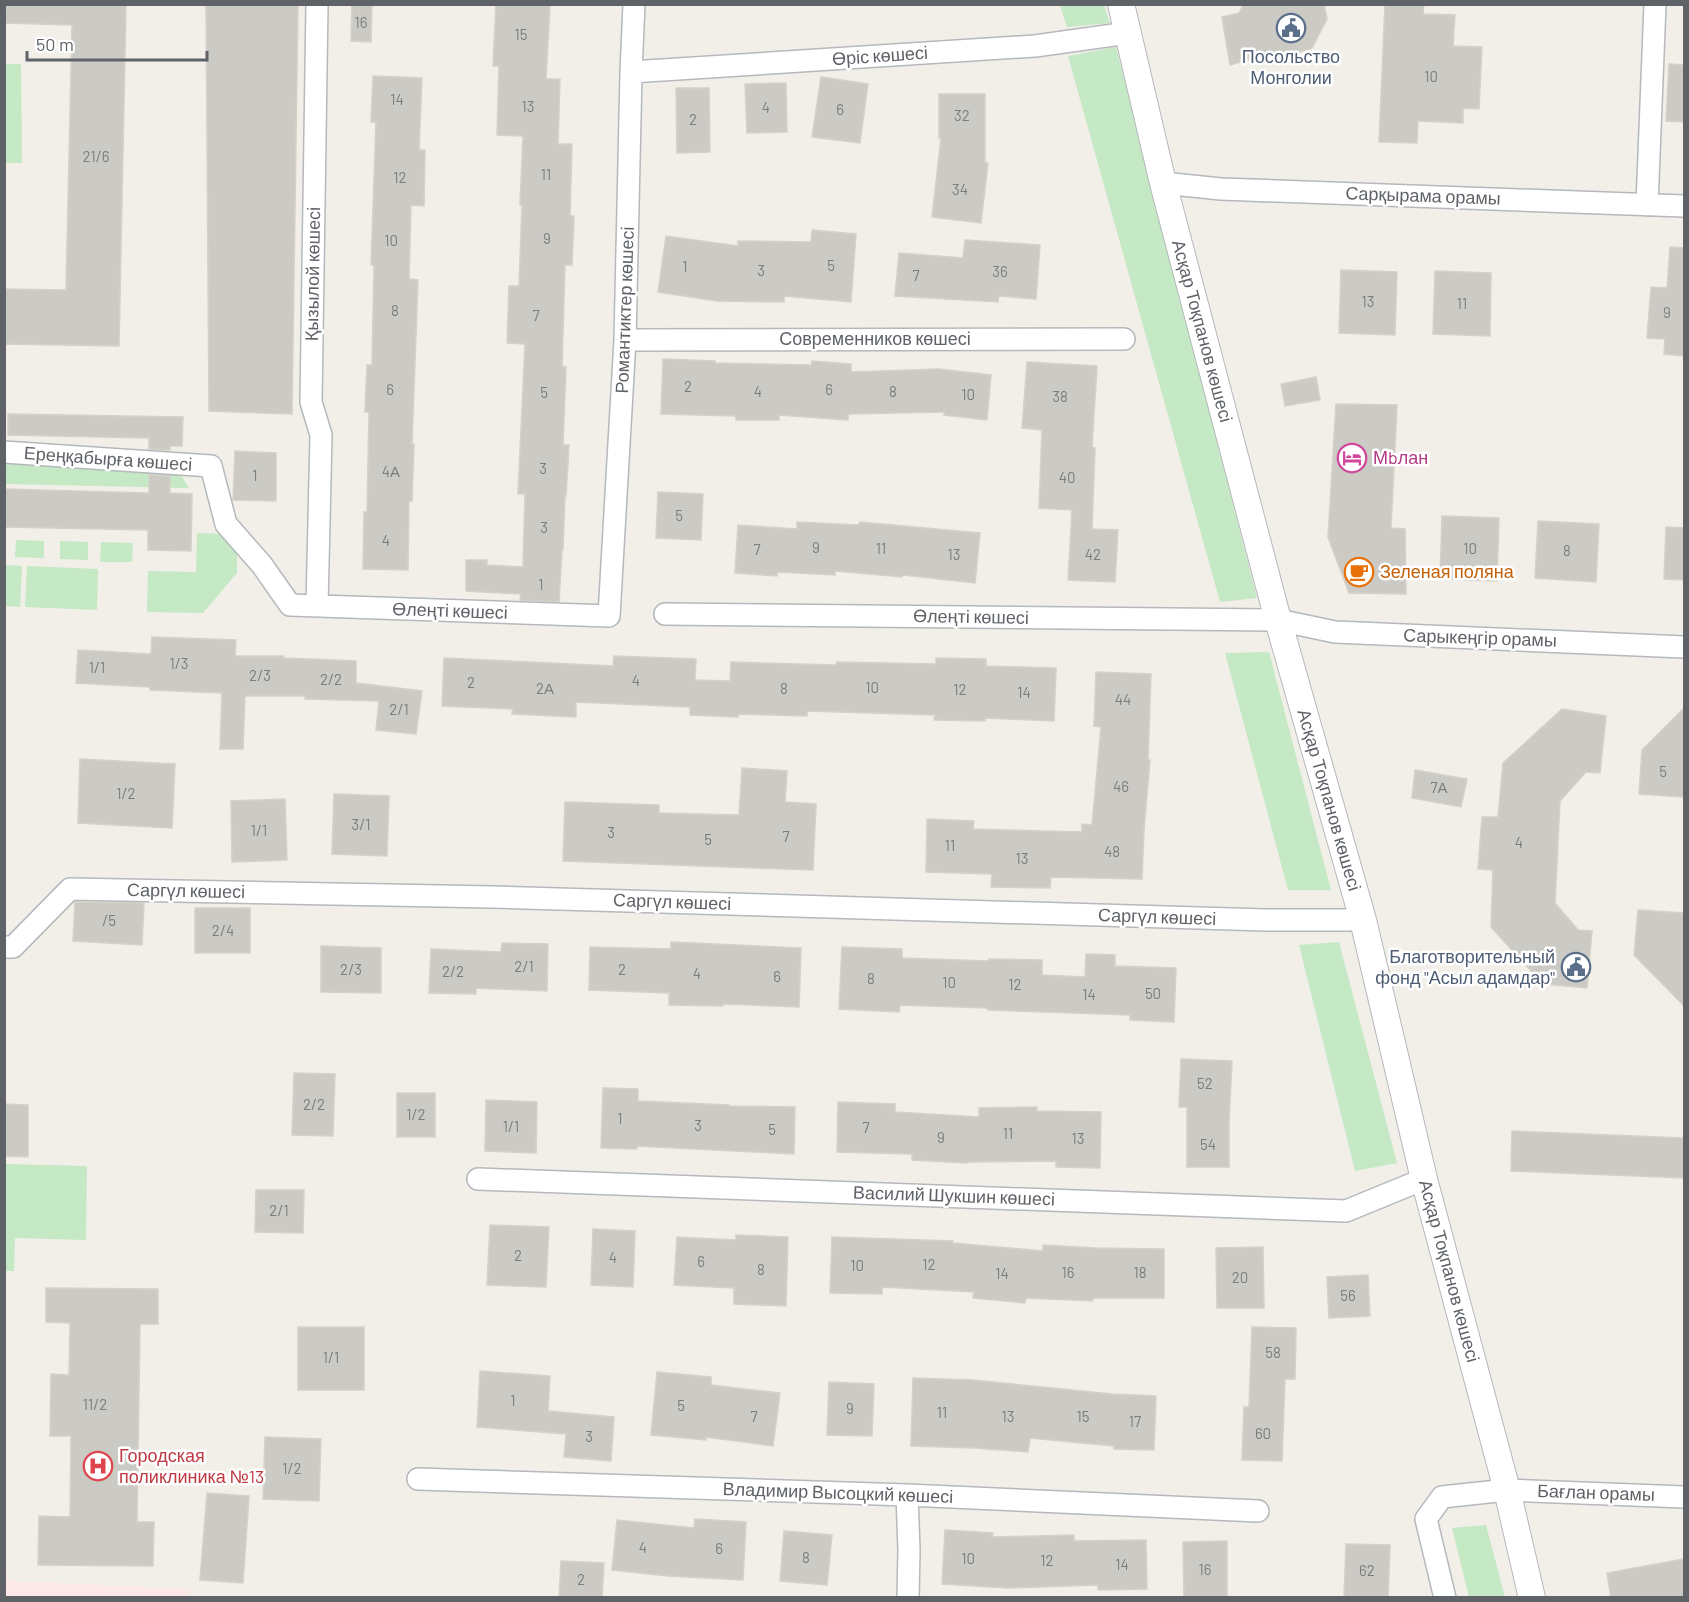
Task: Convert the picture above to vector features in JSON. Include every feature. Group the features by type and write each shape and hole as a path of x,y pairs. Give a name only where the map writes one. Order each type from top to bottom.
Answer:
{"street":[{"name":"Қызылой көшесі","path":"317,4 311,402 321,435 317,606"},
{"name":"Романтиктер көшесі","path":"609,616 625,340 634,4"},
{"name":"Асқар Тоқпанов көшесі","path":"1121,4 1163,183 1278,620 1363,920 1424,1179 1507,1490 1532,1598"},
{"path":"1647,205 1655,4"},
{"name":"Өріс көшесі","path":"631,72 1035,46 1128,33"},
{"name":"Сарқырама орамы","path":"1163,183 1221,189 1684,206"},
{"name":"Современников көшесі","path":"625,340 1124,339"},
{"name":"Ереңқабырға көшесі","path":"4,452 211,466 226,524 262,565 290,605"},
{"name":"Өлеңті көшесі","path":"290,605 609,616"},
{"name":"Өлеңті көшесі","path":"665,614 1278,620"},
{"name":"Сарыкеңгір орамы","path":"1278,620 1335,632 1684,647"},
{"name":"Саргүл көшесі","path":"4,947 13,947 70,889 493,897 1253,920 1363,920"},
{"name":"Василий Шукшин көшесі","path":"478,1179 1346,1211 1424,1179"},
{"name":"Владимир Высоцкий көшесі","path":"418,1479 907,1495 1258,1510"},
{"name":"Бағлан орамы","path":"1445,1598 1426,1519 1442,1497 1507,1490 1684,1497"},
{"path":"907,1495 908,1598"}],"shaded area":[{"path":"4,1573 11,1581 191,1589 189,1598 5,1597"}],"green space":[{"path":"1060,5 1104,5 1110,23 1067,27"},
{"path":"1116,47 1257,598 1220,602 1068,56"},
{"path":"5,64 21,64 22,163 5,163"},
{"path":"5,461 174,463 189,488 5,484"},
{"path":"197,533 225,534 237,542 237,573 203,613 147,612 148,571 196,572"},
{"path":"16,540 44,541 44,558 15,557"},
{"path":"60,541 88,542 88,560 60,559"},
{"path":"101,542 133,543 132,562 100,562"},
{"path":"5,565 22,566 20,607 5,606"},
{"path":"27,566 98,569 97,610 25,607"},
{"path":"1269,652 1331,890 1288,890 1225,653"},
{"path":"1339,942 1397,1163 1355,1171 1299,945"},
{"path":"5,1164 87,1166 86,1240 15,1238 14,1271 5,1271"},
{"path":"1486,1525 1505,1597 1469,1597 1452,1528"}],"building":[{"path":"4,4 126,4 119,346 4,344 4,289 66,290 72,25 4,23"},
{"path":"206,4 298,4 292,414 209,411"},
{"path":"352,4 372,4 371,42 351,41"},
{"path":"496,4 550,4 546,79 560,79 558,144 572,144 570,216 574,216 572,265 565,265 562,366 566,367 563,445 569,445 559,602 520,600 521,594 466,591 466,560 487,560 487,565 523,567 525,494 518,494 525,344 507,343 509,286 519,286 523,136 497,135 499,66 493,66"},
{"path":"1244,4 1324,4 1327,19 1312,48 1261,63 1258,57 1230,65 1222,17 1239,13"},
{"path":"1385,4 1424,4 1423,14 1455,15 1453,46 1482,47 1479,109 1463,108 1463,123 1418,121 1417,143 1379,142"},
{"path":"1669,64 1684,65 1684,122 1666,121"},
{"path":"373,76 422,78 419,150 425,150 424,206 411,205 409,279 418,280 408,570 363,569 364,512 367,512 369,412 365,412 367,365 372,365 374,265 371,265 376,122 371,122"},
{"path":"821,77 868,84 860,143 812,137"},
{"path":"786,83 787,132 747,133 745,84"},
{"path":"676,88 709,88 710,152 677,153"},
{"path":"939,94 985,94 985,163 988,163 981,223 932,217 941,138 939,138"},
{"path":"812,230 856,234 851,302 784,296 784,302 717,301 658,292 666,236 738,246 738,241 811,242"},
{"path":"965,240 1040,245 1036,299 999,296 998,302 895,296 899,253 963,258"},
{"path":"1670,247 1684,248 1684,356 1664,354 1665,339 1647,338 1651,287 1667,288"},
{"path":"1341,270 1397,272 1395,335 1339,333"},
{"path":"1435,271 1491,273 1490,336 1433,334"},
{"path":"663,359 715,361 715,363 811,365 812,361 851,364 851,372 939,369 991,375 987,420 944,415 945,412 848,414 848,420 779,415 779,420 736,420 736,416 661,414"},
{"path":"1027,362 1097,366 1092,447 1095,448 1092,529 1118,530 1115,582 1068,580 1072,510 1039,508 1042,430 1022,428"},
{"path":"1316,377 1320,400 1285,406 1281,384"},
{"path":"1336,404 1397,405 1391,528 1405,529 1406,594 1349,593 1328,537"},
{"path":"8,414 183,417 182,446 170,446 170,450 149,449 149,438 8,435"},
{"path":"235,451 276,453 276,501 233,500"},
{"path":"149,475 170,476 170,493 192,494 191,551 148,550 148,530 4,527 4,489 149,493"},
{"path":"658,492 703,494 701,540 656,538"},
{"path":"1442,516 1499,518 1497,581 1440,579"},
{"path":"1538,521 1599,524 1596,582 1535,578"},
{"path":"797,522 859,525 860,522 980,533 975,583 903,575 902,577 835,571 835,575 777,572 777,576 735,573 738,525 797,529"},
{"path":"1666,527 1684,528 1684,580 1664,579"},
{"path":"152,637 236,640 235,656 284,656 284,658 356,661 356,683 422,691 416,734 376,730 379,701 305,699 305,696 245,696 243,749 220,749 222,693 150,690 150,687 76,683 78,650 151,654"},
{"path":"614,656 696,659 695,680 730,681 731,662 836,665 837,662 936,664 936,658 986,659 986,666 1056,668 1054,721 985,718 985,721 934,720 935,715 807,711 807,716 738,714 738,717 690,715 690,707 576,702 576,717 512,714 513,709 442,706 444,658 613,666"},
{"path":"1096,672 1151,674 1148,760 1150,760 1142,879 1051,877 1050,888 991,887 992,874 926,872 927,819 974,821 973,829 1082,832 1082,824 1092,825 1101,727 1094,726"},
{"path":"1684,708 1684,797 1639,794 1642,750"},
{"path":"1562,709 1606,716 1600,773 1586,772 1560,801 1555,903 1578,930 1592,931 1587,988 1543,984 1491,927 1493,870 1478,869 1482,817 1498,817 1503,763"},
{"path":"80,759 175,764 172,828 78,823"},
{"path":"742,768 787,771 785,802 816,804 813,870 563,861 565,802 659,805 659,813 739,815"},
{"path":"1415,770 1467,779 1461,807 1412,798"},
{"path":"334,794 389,796 387,856 332,854"},
{"path":"285,799 287,860 232,862 231,801"},
{"path":"75,902 144,903 142,945 73,941"},
{"path":"195,908 250,908 250,953 195,953"},
{"path":"1638,910 1684,913 1684,1006 1634,955"},
{"path":"671,942 801,948 799,1007 723,1004 723,1006 669,1005 669,993 589,990 590,947 671,949"},
{"path":"502,943 548,944 547,991 476,988 476,994 429,993 431,949 501,952"},
{"path":"321,946 381,948 381,993 321,992"},
{"path":"842,947 902,949 902,958 1042,960 1042,975 1085,977 1086,954 1115,955 1115,966 1176,968 1174,1022 1130,1020 1130,1015 988,1010 988,1008 900,1005 899,1012 839,1009"},
{"path":"1181,1059 1232,1061 1229,1167 1187,1167 1187,1107 1179,1107"},
{"path":"294,1073 335,1074 333,1136 292,1135"},
{"path":"603,1088 638,1089 638,1101 795,1107 794,1154 637,1146 637,1149 601,1148"},
{"path":"397,1093 435,1093 435,1137 397,1137"},
{"path":"486,1100 537,1102 536,1153 485,1151"},
{"path":"838,1102 895,1104 895,1112 979,1117 979,1108 1037,1107 1037,1111 1101,1112 1100,1168 1056,1167 1056,1161 967,1163 912,1160 912,1154 837,1152"},
{"path":"4,1104 28,1105 28,1157 4,1156"},
{"path":"1512,1131 1684,1138 1684,1178 1511,1171"},
{"path":"256,1190 304,1190 303,1233 255,1232"},
{"path":"490,1225 549,1227 546,1287 487,1285"},
{"path":"593,1229 635,1231 633,1287 591,1285"},
{"path":"736,1235 788,1237 786,1306 734,1304 734,1288 674,1285 677,1237 736,1240"},
{"path":"832,1237 953,1241 953,1243 1043,1251 1043,1245 1164,1249 1164,1298 1093,1298 1093,1301 1026,1298 1025,1303 973,1298 974,1292 882,1287 882,1294 830,1293"},
{"path":"1263,1247 1264,1308 1217,1308 1216,1248"},
{"path":"1368,1275 1370,1316 1329,1318 1327,1277"},
{"path":"46,1288 158,1289 158,1324 140,1324 137,1522 154,1522 153,1566 38,1565 39,1516 70,1517 71,1436 50,1436 51,1374 69,1375 70,1323 46,1322"},
{"path":"298,1327 364,1327 364,1390 298,1390"},
{"path":"1252,1327 1296,1328 1295,1379 1285,1379 1282,1461 1242,1460 1244,1407 1249,1407"},
{"path":"480,1371 550,1376 548,1411 614,1417 611,1461 564,1457 566,1434 477,1427"},
{"path":"657,1372 711,1377 711,1385 780,1393 773,1446 706,1437 706,1440 651,1435"},
{"path":"913,1378 972,1380 1112,1394 1156,1396 1154,1450 1114,1449 1114,1446 1030,1438 1028,1452 911,1446"},
{"path":"829,1382 874,1384 872,1436 827,1435"},
{"path":"265,1437 321,1439 319,1501 263,1499"},
{"path":"207,1493 249,1496 243,1583 200,1580"},
{"path":"695,1519 746,1522 743,1580 612,1570 617,1520 694,1528"},
{"path":"945,1530 993,1533 992,1537 1074,1535 1074,1541 1146,1540 1147,1589 1098,1590 1098,1585 1008,1588 942,1584"},
{"path":"784,1531 832,1535 827,1585 780,1581"},
{"path":"1227,1541 1227,1598 1184,1598 1183,1542"},
{"path":"1346,1544 1390,1545 1388,1598 1344,1598"},
{"path":"1684,1559 1684,1598 1611,1598 1607,1573"},
{"path":"561,1561 604,1563 602,1598 559,1598"}],"place":[{"name":"Посольство Монголии","path":"1291,28"},
{"name":"Мbлан","path":"1352,458"},
{"name":"Зеленая поляна","path":"1359,572"},
{"name":"Благотворительный фонд \"Асыл адамдар\"","path":"1576,967"},
{"name":"Городская поликлиника №13","path":"98,1466"}]}
